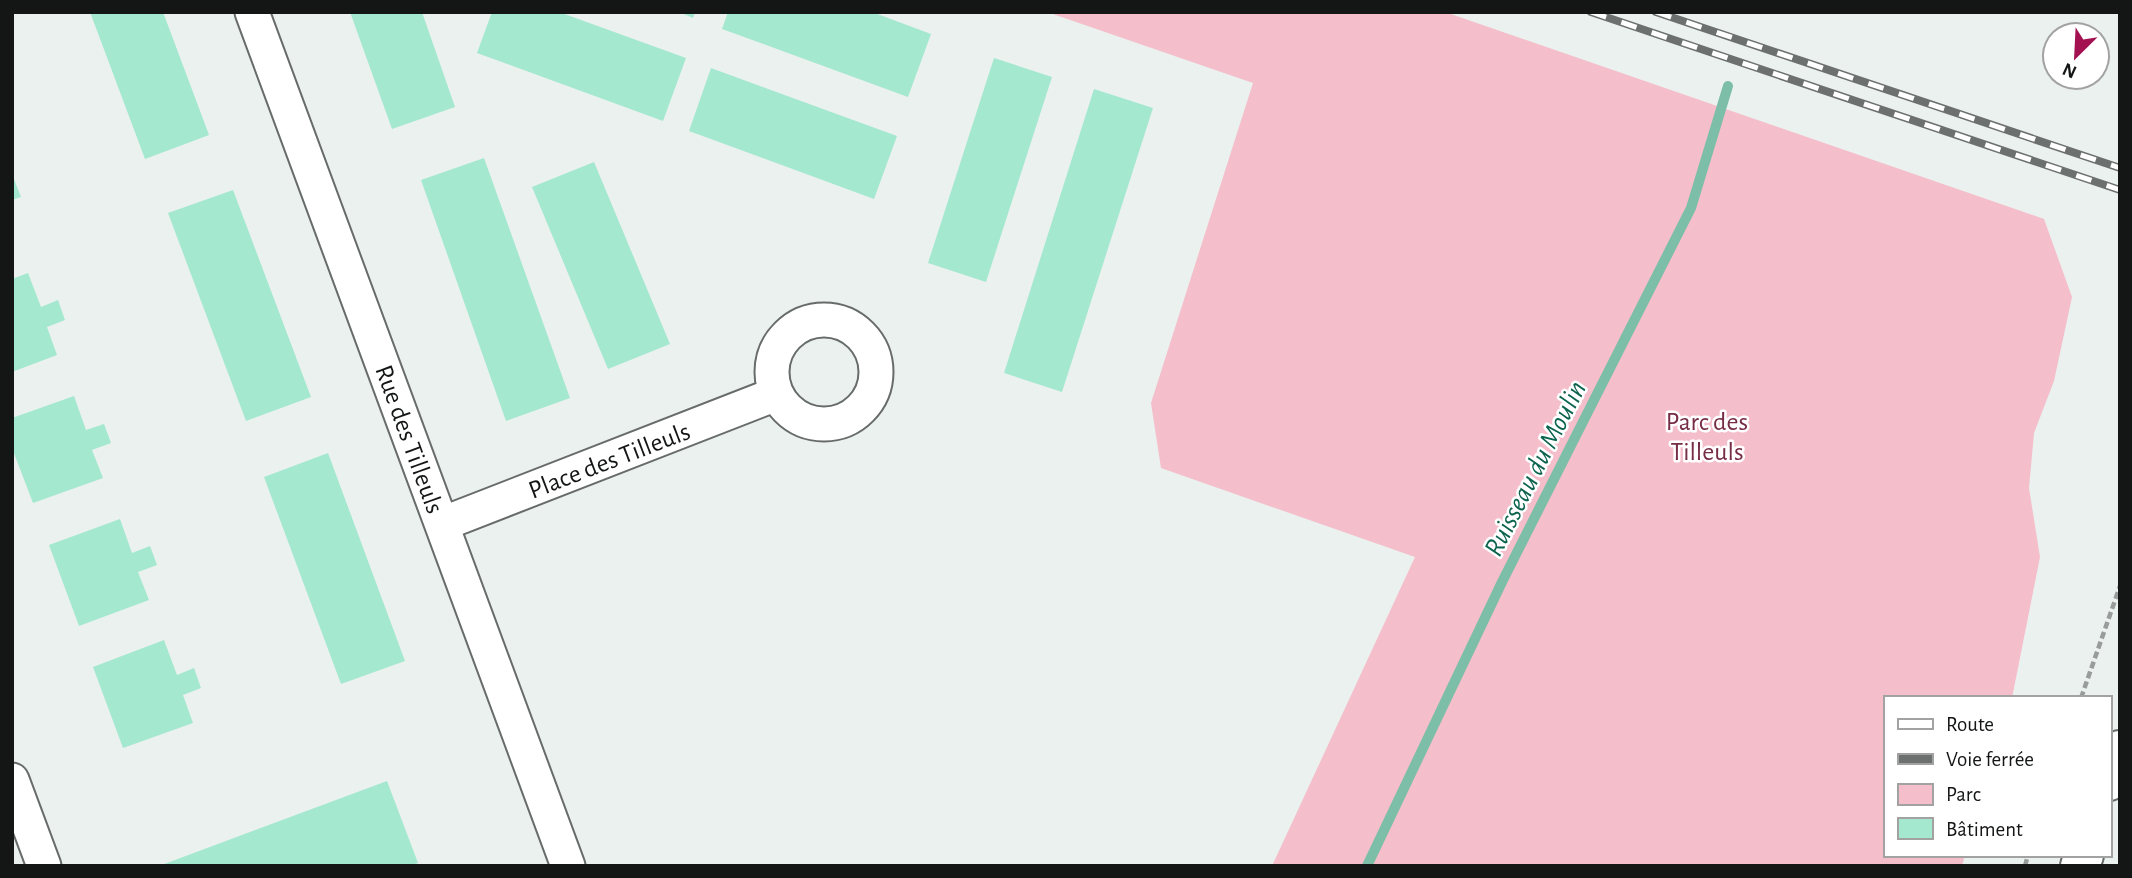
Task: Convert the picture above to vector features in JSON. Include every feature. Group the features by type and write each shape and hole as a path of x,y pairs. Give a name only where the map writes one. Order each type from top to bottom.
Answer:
{"street":[{"name":"Rue des Tilleuls","path":"252,12 568,866"},
{"name":"Place des Tilleuls","path":"442,524 776,394"},
{"path":"2111,775 2120,750"},
{"path":"12,780 44,866"}],"path":[{"path":"2082,696 2120,586"}],"green space":[{"name":"Parc des Tilleuls","path":"1047,12 1445,12 2044,219 2072,297 2054,381 2034,433 2029,488 2040,557 2012,696 1884,696 1884,857 1964,857 1962,866 1272,866 1415,557 1161,468 1151,403 1253,83"}],"building":[{"path":"90,12 163,12 209,135 145,159"},
{"path":"350,12 422,12 455,107 392,129"},
{"path":"492,12 559,12 686,58 663,121 477,53"},
{"path":"679,12 695,12 693,18"},
{"path":"728,12 872,12 931,34 908,97 722,29"},
{"path":"994,58 1052,77 986,282 928,263"},
{"path":"711,68 897,136 874,199 689,131"},
{"path":"1094,89 1153,108 1062,392 1004,373"},
{"path":"484,158 570,398 506,421 421,180"},
{"path":"594,162 670,344 608,369 532,187"},
{"path":"12,174 21,197 12,200"},
{"path":"233,190 311,397 246,421 168,213"},
{"path":"28,273 41,307 58,300 65,320 47,327 57,355 12,372 12,279"},
{"path":"74,396 86,430 104,424 111,443 92,450 103,478 33,503 12,448 12,418"},
{"path":"328,453 405,661 341,684 264,477"},
{"path":"120,519 132,553 150,546 157,565 138,572 149,600 79,626 49,545"},
{"path":"164,640 177,675 194,668 201,688 183,695 193,723 123,748 93,667"},
{"path":"387,781 418,863 410,866 159,866"}],"waterway":[{"name":"Ruisseau du Moulin","path":"1367,866 1502,582 1691,208 1728,86"}],"railway":[{"path":"1591,12 2120,190"},
{"path":"1656,12 2120,168"}]}
